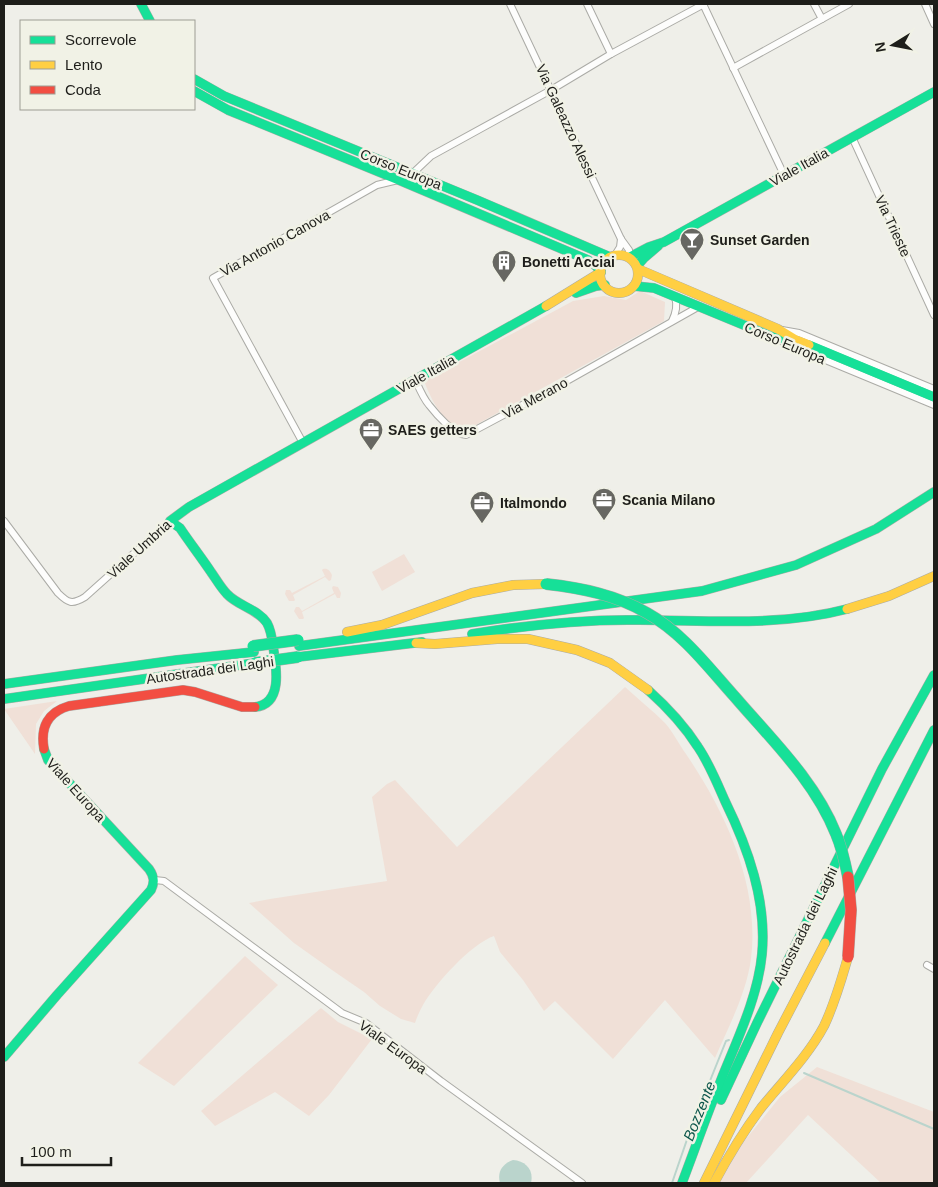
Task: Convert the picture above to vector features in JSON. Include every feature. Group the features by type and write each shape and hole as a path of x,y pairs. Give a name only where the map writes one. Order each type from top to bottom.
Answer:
{"main road":[{"path":"139,4 145,20"},
{"path":"139,4 149,20"},
{"name":"Corso Europa","path":"195,80 224,96 612,256"},
{"name":"Corso Europa","path":"195,92 228,110 588,260 601,272"},
{"name":"Viale Italia","path":"633,262 640,261 664,242 934,92"},
{"path":"625,255 633,262 638,278 630,290 619,293 605,286 602,281 602,265 612,256 625,255"},
{"name":"Corso Europa","path":"633,262 669,283 777,333"},
{"name":"Viale Italia","path":"302,444 550,304 601,272"},
{"name":"Viale Italia","path":"550,304 588,288 599,285 605,286"},
{"name":"Corso Europa","path":"634,286 654,288 698,307 777,333"},
{"path":"777,333 934,397"},
{"name":"Viale Umbria","path":"170,521 189,507 302,444"},
{"path":"254,654 702,591 796,565 876,529 934,492"},
{"name":"Viale Europa","path":"154,880 153,874 149,869 48,760 44,754 42,737 43,729 53,714 59,709 69,706 183,690 249,708 258,707 272,699 276,691 277,676 268,624 261,616 235,601 227,594 180,528 170,521"},
{"path":"416,643 516,626 559,622 597,620 750,622 809,618 849,609 915,586 934,576"},
{"path":"298,647 336,634 382,625 472,592 531,584 581,588 635,606 666,625 706,663 798,770 820,802 836,834 843,854 848,875 851,910 851,936 848,957 836,1000 823,1027 805,1055 760,1110 734,1147 714,1183"},
{"path":"416,643 435,644 497,638 528,639 578,650 610,663 642,685 665,705 682,724 698,748 715,780 735,821 751,862 762,924 762,954 756,987 734,1050 721,1079 682,1183"},
{"name":"Autostrada dei Laghi","path":"4,699 298,647 416,643"},
{"name":"Autostrada dei Laghi","path":"4,684 178,660 254,654"},
{"name":"Autostrada dei Laghi","path":"689,1183 723,1093 757,1022 882,769 934,675"},
{"name":"Autostrada dei Laghi","path":"704,1183 778,1033 934,730"},
{"path":"4,1057 152,890 154,880"}],"street":[{"name":"Via Galeazzo Alessi","path":"510,4 621,239 629,250 633,262"},
{"path":"587,4 611,54"},
{"path":"412,174 431,156 703,4 784,175"},
{"path":"814,4 822,19"},
{"path":"733,68 849,4"},
{"path":"925,4 934,24"},
{"name":"Via Trieste","path":"852,137 934,314"},
{"name":"Via Antonio Canova","path":"302,444 213,278 377,185 399,180"},
{"path":"612,256 620,247 621,239"},
{"path":"672,321 676,310 675,297"},
{"name":"Via Merano","path":"416,379 428,404 452,430 461,435 466,434 558,386 698,307"},
{"name":"Corso Europa","path":"777,333 799,333 934,390"},
{"name":"Corso Europa","path":"777,333 794,348 934,405"},
{"name":"Viale Umbria","path":"4,521 58,593 66,601 74,602 84,597 170,521"},
{"name":"Viale Europa","path":"154,880 164,881 342,1013 366,1023 440,1082 582,1183"},
{"path":"927,966 934,970"}],"shaded area":[{"path":"640,291 665,302 664,321 472,427 463,428 447,420 431,397 424,381 573,301 604,296 626,300"},
{"path":"404,554 415,572 382,591 372,572"},
{"path":"323,569 328,569 332,575 331,580 329,581 325,577 293,595 294,601 289,601 285,594 286,590 290,590 292,593 325,576"},
{"path":"333,586 338,587 341,593 340,598 337,598 335,594 302,612 304,618 299,619 294,611 296,607 299,607 302,611 334,593"},
{"path":"625,687 665,723 701,777 727,826 745,878 750,904 752,932 749,972 741,997 715,1058 665,1000 613,1059 555,1001 544,1011 523,980 500,952 494,936 475,947 454,966 429,996 415,1023 401,1019 380,1006 364,992 294,943 249,903 387,881 372,797 387,784 395,780 457,847"},
{"path":"57,701 44,711 36,724 35,754 4,709"},
{"path":"245,956 278,985 174,1086 138,1063"},
{"path":"321,1008 338,1022 372,1039 329,1095 309,1116 275,1092 215,1126 201,1111"},
{"path":"817,1067 934,1112 934,1183 881,1183 808,1115 746,1183 718,1183 733,1155 780,1097"}],"water":[{"path":"513,1160 522,1162 528,1167 532,1178 531,1183 500,1183 499,1175 501,1169"}],"waterway":[{"name":"Bozzente","path":"672,1183 691,1128 726,1041 729,1040"},
{"name":"Bozzente","path":"804,1073 934,1129"}],"traffic: fast":[{"path":"141,4 149,20"},
{"path":"195,80 224,96 610,257"},
{"path":"195,92 228,110 588,260 601,272"},
{"path":"630,257 664,242 934,92"},
{"path":"637,266 658,246"},
{"path":"576,293 605,285"},
{"path":"634,286 654,288 775,338 793,340"},
{"path":"255,707 264,704 270,699 276,682 276,663 272,637 267,623 258,614 227,594 180,528 170,521 189,507 546,306"},
{"path":"809,345 934,397"},
{"path":"299,646 702,591 796,565 876,529 934,492"},
{"path":"546,584 586,590 623,601 660,621 684,640 804,778 827,815 836,834 848,877"},
{"path":"472,634 534,625 597,620 769,620 821,615 847,609"},
{"path":"253,646 298,640"},
{"path":"298,657 422,642"},
{"path":"4,684 177,660 254,652"},
{"path":"255,663 298,657"},
{"path":"4,699 255,663"},
{"path":"721,1100 882,769 934,675"},
{"path":"648,690 681,724 693,739 709,766 748,856 759,895 762,914 762,954 756,986 740,1034 682,1183"},
{"path":"825,943 934,730"},
{"path":"4,1057 151,890 153,882 149,869 48,760 44,749"}],"traffic: slow":[{"path":"619,255 626,256 632,261 637,267 638,274 637,281 632,287 626,292 619,293 612,292 606,287 601,281 600,274 601,267 606,261 612,256 619,255"},
{"path":"638,269 778,329 796,340 809,345"},
{"path":"546,306 601,272"},
{"path":"847,609 889,596 934,576"},
{"path":"347,632 382,625 472,593 513,585 546,584"},
{"path":"416,643 435,644 497,639 528,639 577,650 610,663 648,690"},
{"path":"704,1183 825,943"},
{"path":"714,1183 754,1117 818,1037 831,1009 848,957"}],"traffic: jam":[{"path":"44,749 43,734 47,722 56,712 69,706 183,690 242,707 255,707"},
{"path":"848,877 851,910 848,957"}],"place":[{"name":"Sunset Garden","path":"692,261"},
{"name":"Bonetti Acciai","path":"504,283"},
{"name":"SAES getters","path":"371,451"},
{"name":"Scania Milano","path":"604,521"},
{"name":"Italmondo","path":"482,524"}]}
